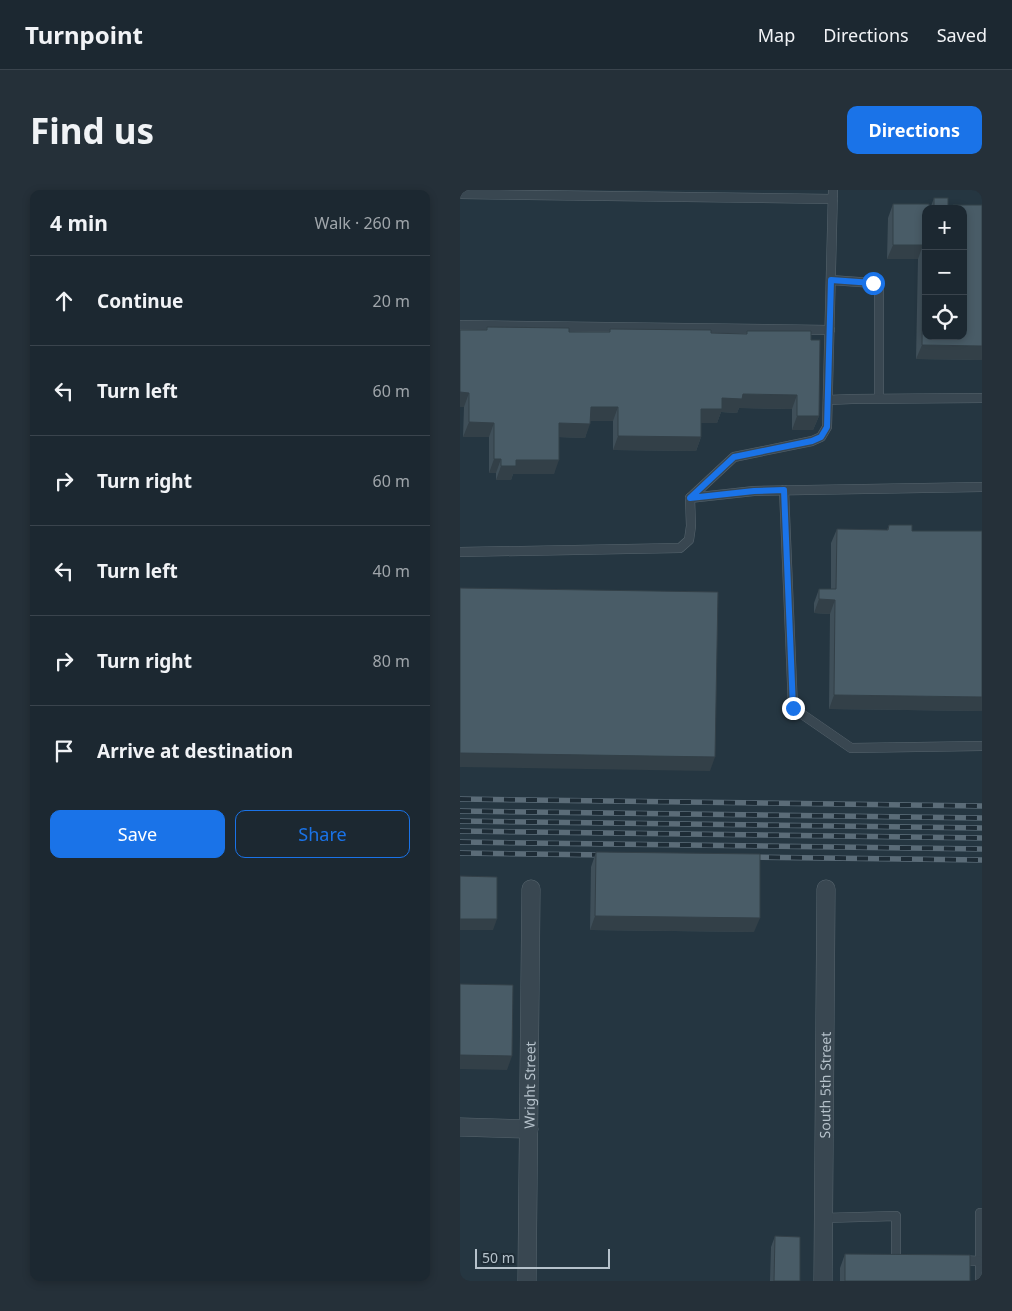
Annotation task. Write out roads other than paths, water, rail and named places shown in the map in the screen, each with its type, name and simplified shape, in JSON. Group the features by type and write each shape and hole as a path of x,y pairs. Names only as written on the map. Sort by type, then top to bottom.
{"street":[{"name":"Wright Street","path":"527,1281 531,889"},
{"name":"South 5th Street","path":"823,1281 826,889"},
{"path":"460,1127 529,1129"}],"lane":[{"path":"460,194 833,195 827,427 821,437 812,441 734,457 690,498 691,526 689,540 680,548 460,552"},
{"path":"831,280 873,283 879,290 878,398"},
{"path":"460,325 830,330"},
{"path":"828,400 982,398"},
{"path":"690,498 754,491 982,487"},
{"path":"784,490 793,708 851,748 982,746"},
{"path":"980,1213 980,1281"},
{"path":"823,1218 896,1216 896,1260 914,1260"},
{"path":"952,1260 979,1261"}],"railway":[{"path":"460,799 982,806"},
{"path":"460,811 982,818"},
{"path":"460,821 982,828"},
{"path":"460,831 982,838"},
{"path":"460,842 982,849"},
{"path":"460,853 607,855"},
{"path":"747,857 982,860"}]}
